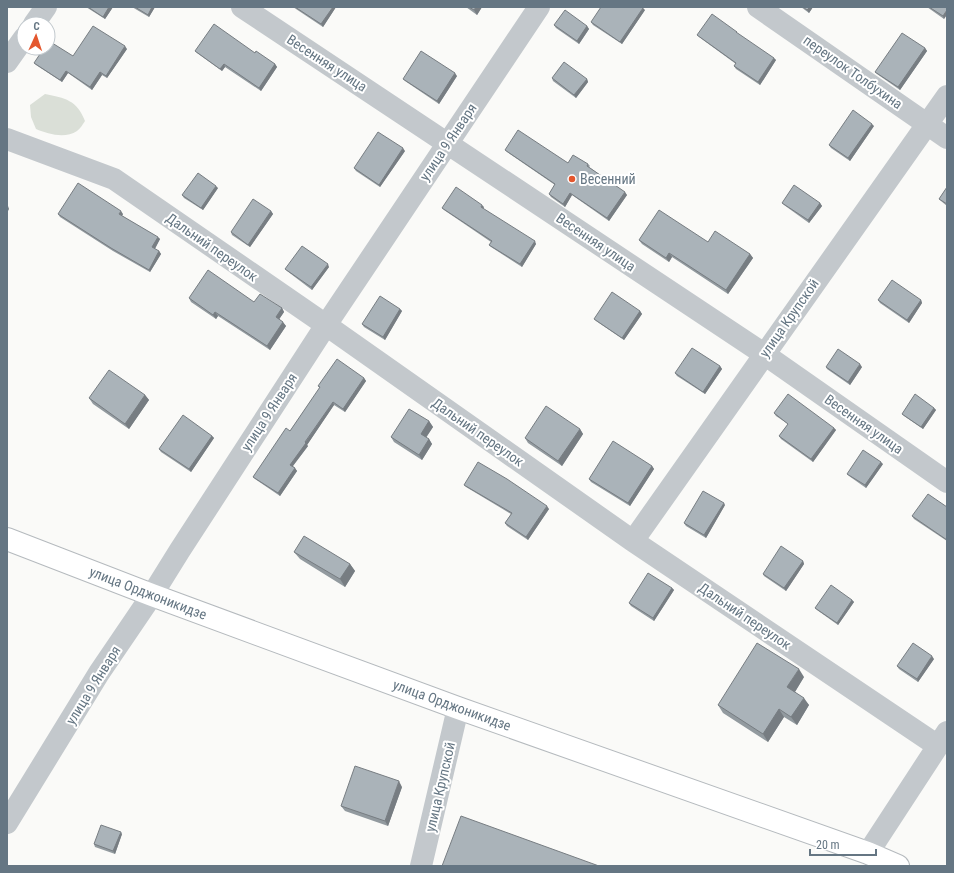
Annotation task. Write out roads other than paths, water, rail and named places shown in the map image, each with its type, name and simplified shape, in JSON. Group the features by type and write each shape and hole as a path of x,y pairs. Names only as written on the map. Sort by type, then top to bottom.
{"main road":[{"name":"улица Орджоникидзе","path":"7,539 152,595 458,708 868,853 898,866"}],"street":[{"path":"40,16 46,7"},
{"name":"Весенняя улица","path":"242,7 764,354 947,482"},
{"name":"улица 9 Января","path":"7,823 99,673 152,595 326,325 539,7"},
{"name":"переулок Толбухина","path":"758,7 947,138"},
{"path":"7,62 16,49"},
{"name":"улица Крупской","path":"633,541 947,96"},
{"name":"Дальний переулок","path":"7,139 114,179 326,325 633,541 943,739"},
{"name":"улица Крупской","path":"421,866 458,708"},
{"path":"868,853 943,739"}],"place":[{"name":"Весенний","path":"572,179"}]}
